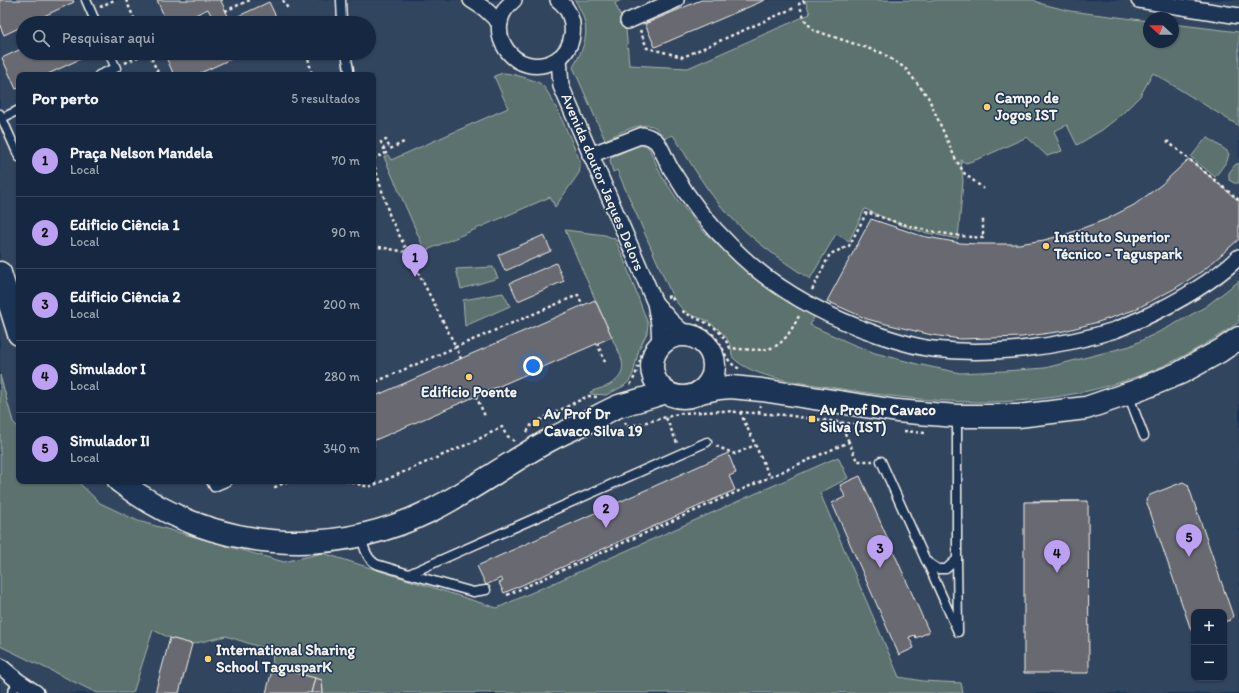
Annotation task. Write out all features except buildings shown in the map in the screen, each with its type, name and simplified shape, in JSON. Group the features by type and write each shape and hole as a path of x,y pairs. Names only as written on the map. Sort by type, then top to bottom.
{"main road":[{"path":"0,273 16,324"},
{"path":"123,484 170,514 203,528 266,541 301,543 329,541 360,536 396,526 431,510 474,487 640,386 652,368 655,352 653,344 690,330 695,337 703,342 709,349 713,358 714,368 712,378 700,392"},
{"path":"652,368 656,381 665,392 673,396 683,398 700,392 731,387 762,390 897,411 956,416 1018,416 1086,408 1128,394 1180,373 1220,351 1239,338"},
{"path":"713,358 724,370 737,379 762,390"},
{"path":"622,397 665,392"}],"street":[{"path":"471,0 485,9 500,23"},
{"path":"477,0 491,5 512,2"},
{"path":"632,20 676,0"},
{"path":"1138,0 1239,16"},
{"path":"512,2 504,13 500,23 501,40 507,52 517,61 528,65 539,66 549,64 559,58 569,46 573,31 571,16 561,1"},
{"name":"Avenida doutor Jaques Delors","path":"559,58 561,86 655,303 659,324 653,344"},
{"path":"539,66 561,86"},
{"path":"590,155 643,135 649,137 656,141 671,170 685,192 731,246 750,265 806,303 831,316 860,328 902,342 933,349 981,351 1018,349 1064,342 1116,330 1164,308 1201,287 1239,257"},
{"name":"Avenida doutor Jaques Delors","path":"655,303 670,320 690,330"},
{"path":"0,666 15,687 36,693"}],"lane":[{"path":"86,0 93,16"},
{"path":"340,0 341,16"},
{"path":"107,72 116,68 112,60"},
{"path":"347,60 349,70"},
{"path":"16,111 1,116 16,150"},
{"path":"1128,394 1144,436"},
{"path":"881,462 958,632 956,416"},
{"path":"408,574 706,442"},
{"path":"212,484 214,487 221,484"},
{"path":"360,536 368,557 376,564 473,592 486,590"},
{"path":"926,561 938,569 946,569 957,559"}],"path":[{"path":"91,11 114,0"},
{"path":"126,0 133,16"},
{"path":"226,11 250,0"},
{"path":"283,0 288,9"},
{"path":"803,0 804,2 799,4 805,20 813,30 882,53 905,68 928,97 956,160 965,174 984,188"},
{"path":"632,20 647,48 683,57 794,8"},
{"path":"116,68 132,60"},
{"path":"153,60 158,72"},
{"path":"309,60 311,72"},
{"path":"376,158 386,153 381,142 386,140 390,149 404,142"},
{"path":"1167,141 1239,200"},
{"path":"376,170 390,217 461,359"},
{"path":"671,296 682,311 690,316 705,321 718,330 725,338 730,348 755,350 772,348 780,343 790,332 830,254 849,246 867,212 913,228 948,235 983,238 983,219"},
{"path":"376,247 408,252"},
{"path":"376,382 578,295 583,306"},
{"path":"690,330 710,332 720,344 733,366 745,371"},
{"path":"597,343 606,362"},
{"path":"653,344 643,348 634,378 622,397 627,428 682,414 701,412 740,412 784,415 871,426"},
{"path":"759,413 762,390"},
{"path":"476,396 485,416"},
{"path":"524,437 532,424 588,396 608,398 614,396 622,397"},
{"path":"740,412 770,477"},
{"path":"666,418 682,453"},
{"path":"840,422 857,461 881,462"},
{"path":"376,484 473,442 502,426 506,435 510,439 520,443"},
{"path":"902,430 925,434 928,429"},
{"path":"706,442 735,454 755,445"},
{"path":"507,595 849,442"},
{"path":"273,484 274,487 281,484"},
{"path":"361,484 369,487 376,484"}],"shaded area":[{"path":"0,0 1239,0 1239,693 0,693"}],"green space":[{"path":"575,0 621,0 615,3 626,29 629,65 688,68 810,14 805,0 1034,0 1042,4 1070,11 1143,20 1143,48 1179,48 1179,25 1239,32 1239,126 1153,73 1140,96 1121,115 1102,130 1077,145 1067,125 1054,131 1062,151 1047,156 1027,137 981,158 966,163 961,160 963,181 958,239 922,232 898,224 865,209 849,241 836,234 810,279 785,263 762,245 729,215 706,187 673,135 663,139 656,128 645,125 630,128 605,140 573,67 582,49 586,34 584,18"},
{"path":"503,73 517,75 534,81 541,84 546,89 562,120 580,161 579,173 555,207 550,197 425,251 384,157 388,155 391,160 508,108 494,76"},
{"path":"1207,137 1229,154 1227,161 1215,177 1191,157"},
{"path":"639,145 645,145 649,148 661,175 679,202 705,233 724,250 789,303 815,316 810,325 875,353 960,373 1045,368 1130,346 1205,307 1239,281 1239,322 1190,353 1141,375 1092,390 1042,399 991,402 938,400 885,395 791,381 764,375 741,364 732,357 731,346 726,337 718,329 706,320 691,315 683,310 673,298 617,170 613,172 610,161 614,156"},
{"path":"1239,163 1239,183 1234,183 1229,180 1229,173 1235,165"},
{"path":"565,230 605,235 615,239 648,324 647,333 639,349 633,374 630,380 624,386 606,395 591,394 590,392 614,382 621,374 622,361"},
{"path":"493,267 498,278 461,289 456,269"},
{"path":"503,293 510,306 465,326 463,300"},
{"path":"0,375 13,422 16,425 16,484 80,484 100,503 138,521 284,562 323,553 497,608 838,457 848,478 820,493 899,677 923,681 961,683 963,693 323,693 322,680 273,667 272,651 226,636 192,644 170,638 153,630 133,693 97,693 0,646"}],"place":[{"name":"Campo de Jogos IST","path":"987,107"},
{"name":"Instituto Superior Técnico - Taguspark","path":"1046,246"},
{"name":"Praça Nelson Mandela","path":"415,277"},
{"name":"Edifício Poente","path":"469,377"},
{"name":"Av Prof Dr Cavaco Silva (IST)","path":"812,419"},
{"name":"Av Prof Dr Cavaco Silva 19","path":"536,423"},
{"name":"Edificio Ciência 1","path":"606,528"},
{"name":"Simulador II","path":"1189,557"},
{"name":"Edificio Ciência 2","path":"880,568"},
{"name":"Simulador I","path":"1057,573"},
{"name":"International Sharing School TagusparK","path":"208,659"}]}
